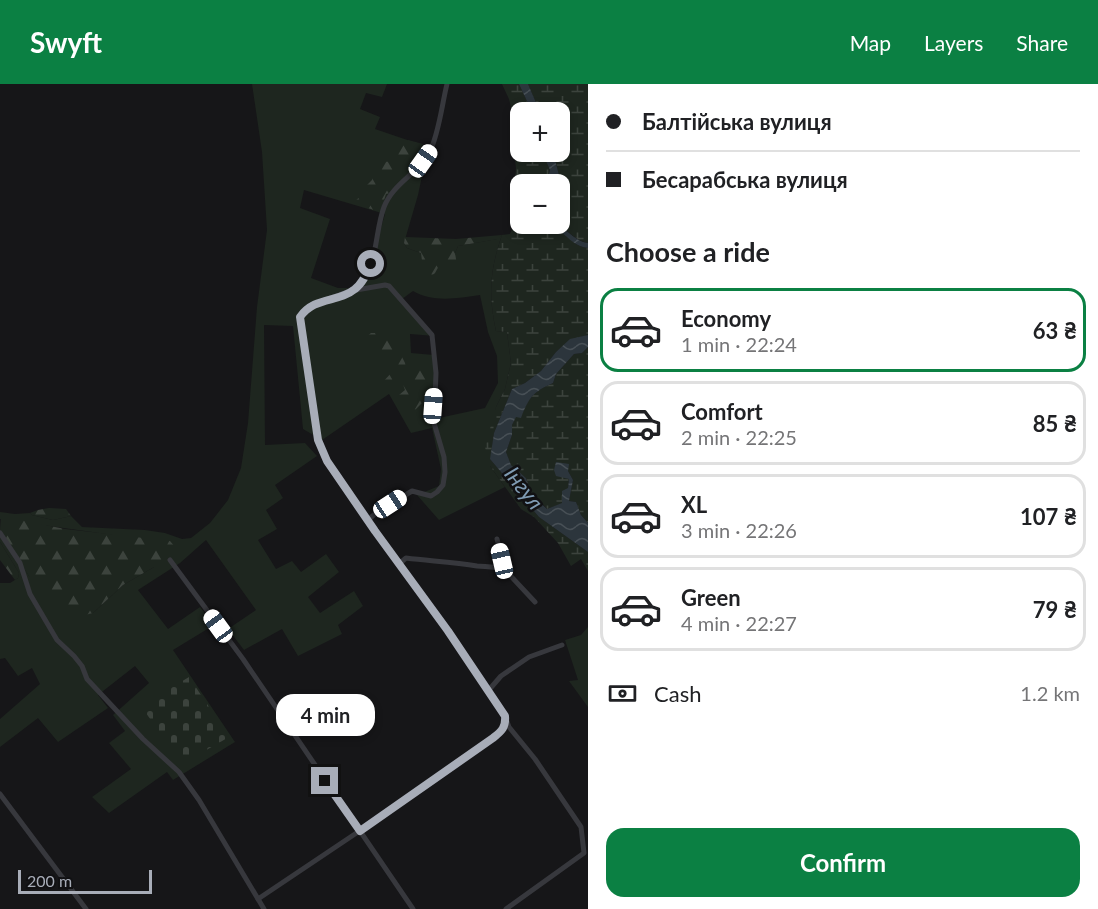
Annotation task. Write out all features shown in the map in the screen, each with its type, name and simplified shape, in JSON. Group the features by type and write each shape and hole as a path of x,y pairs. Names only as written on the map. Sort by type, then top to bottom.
{"street":[{"path":"354,290 363,280 371,264 384,205 392,192 423,161 430,150 447,84"},
{"path":"368,520 412,491 431,496 443,485 445,472 444,457 434,423 436,374 432,335 389,286 385,285 354,290 307,308 300,317 318,440 327,461 368,520 399,564 448,631 505,716 509,727 536,759 581,827 584,853 506,909"},
{"path":"0,533 20,563 30,594 57,640 82,666 87,679 143,739 179,772 264,909"},
{"path":"497,539 504,570"},
{"path":"399,564 406,558 494,566 504,570 535,602"},
{"path":"170,560 243,659 413,909"},
{"path":"488,691 501,676 529,657 562,645"},
{"path":"258,899 493,738 504,729 505,716"},
{"path":"0,794 86,909"}],"green space":[{"path":"252,84 387,84 382,97 366,93 360,109 380,117 375,129 425,146 425,162 418,195 404,243 407,248 441,264 455,253 458,246 497,239 502,235 495,259 491,293 496,331 507,332 511,363 505,389 496,407 490,466 505,487 439,520 417,495 439,486 441,469 432,428 411,433 389,394 322,440 303,429 293,326 264,325 265,445 305,443 317,456 275,485 283,498 266,510 277,529 258,540 276,569 292,561 301,572 326,554 339,572 308,597 320,613 354,591 363,606 338,625 342,634 298,656 282,629 244,650 228,629 256,610 206,540 180,563 138,590 168,629 200,607 214,625 173,650 235,742 173,780 167,772 109,813 92,797 131,769 109,743 125,731 113,715 149,683 135,666 98,695 108,708 58,742 38,718 0,747 0,719 40,684 32,668 18,676 5,658 0,659 0,583 10,583 18,578 19,573 0,542 0,530 29,576 93,613 123,585 154,567 127,537 0,519 0,512 30,513 53,520 71,516 82,527 145,530 165,533 182,539 191,538 210,523 228,500 241,468 248,423 257,307 267,230 262,152","holes":["304,190 385,214 366,279 359,288 338,288 311,278 330,219 300,208","413,291 438,298 480,295 488,332 497,356 498,383 485,408 439,418 434,355 411,353 410,334 435,336 402,299"]},
{"path":"502,84 519,84 527,102 510,103"},
{"path":"528,84 588,84 588,243 570,233 570,174 559,174 556,162 570,162 570,102 536,102"},
{"path":"408,140 423,144 424,150 416,156 415,161 403,171 399,171 397,183 390,193 386,194 380,212 353,203 365,192 365,187 380,171 373,164 373,158 377,156 387,162 391,159 382,152 385,148 394,150"},
{"path":"515,162 546,162 550,170 548,174 516,174"},
{"path":"564,234 576,244 588,248 588,335 570,340 556,352 541,371 512,389 494,433 490,459 539,517 588,552 588,571 581,559 571,566 558,543 534,517 521,509 490,466 485,447 496,407 505,389 511,363 507,332 496,331 491,294 495,260 502,235"},
{"path":"502,235 498,239 458,246 455,253 457,265 444,272 440,264 428,279 424,276 421,253 407,248 404,243 405,237 456,239"},
{"path":"383,329 394,332 396,345 405,363 408,377 413,378 414,367 422,370 427,364 431,364 434,377 431,386 432,393 407,418 404,406 397,401 399,395 405,390 403,384 384,388 381,384 394,370 391,358 386,354 376,354 364,341 371,333 380,333"},
{"path":"588,347 588,523 581,515 576,502 569,501 573,480 568,471 562,476 569,479 563,503 547,509 537,497 532,495 526,478 511,465 506,452 516,416 521,417 529,400 536,392 553,383 556,374 574,354 582,353"},
{"path":"49,508 66,509 71,516 53,520 30,513"},
{"path":"1,516 65,529 170,541 176,548 154,567 123,585 93,613 77,617 57,608 29,576 0,530"},
{"path":"0,542 19,573 15,580 0,560"},
{"path":"588,627 588,707 569,681 578,680 565,640 581,635"},
{"path":"189,677 229,737 182,764 141,706"}],"water":[{"path":"519,84 528,84 536,102 527,102"},
{"path":"546,162 556,162 559,174 549,174 550,170"},
{"path":"563,234 570,234 582,242 588,243 588,248 577,244"},
{"name":"Інгул","path":"588,335 588,347 582,353 574,354 556,374 553,383 533,396 521,418 516,417 506,452 511,465 526,478 532,495 547,509 562,503 562,491 568,488 569,479 556,476 554,470 556,462 569,464 568,471 573,480 569,501 576,502 581,515 588,523 588,552 539,517 490,459 494,433 512,389 541,371 570,339"}],"route":[{"path":"325,781 360,831 493,738 504,729 506,722 505,716 448,631 327,461 318,440 300,317 307,308 315,303 327,301 354,290 363,280 371,264"}]}
